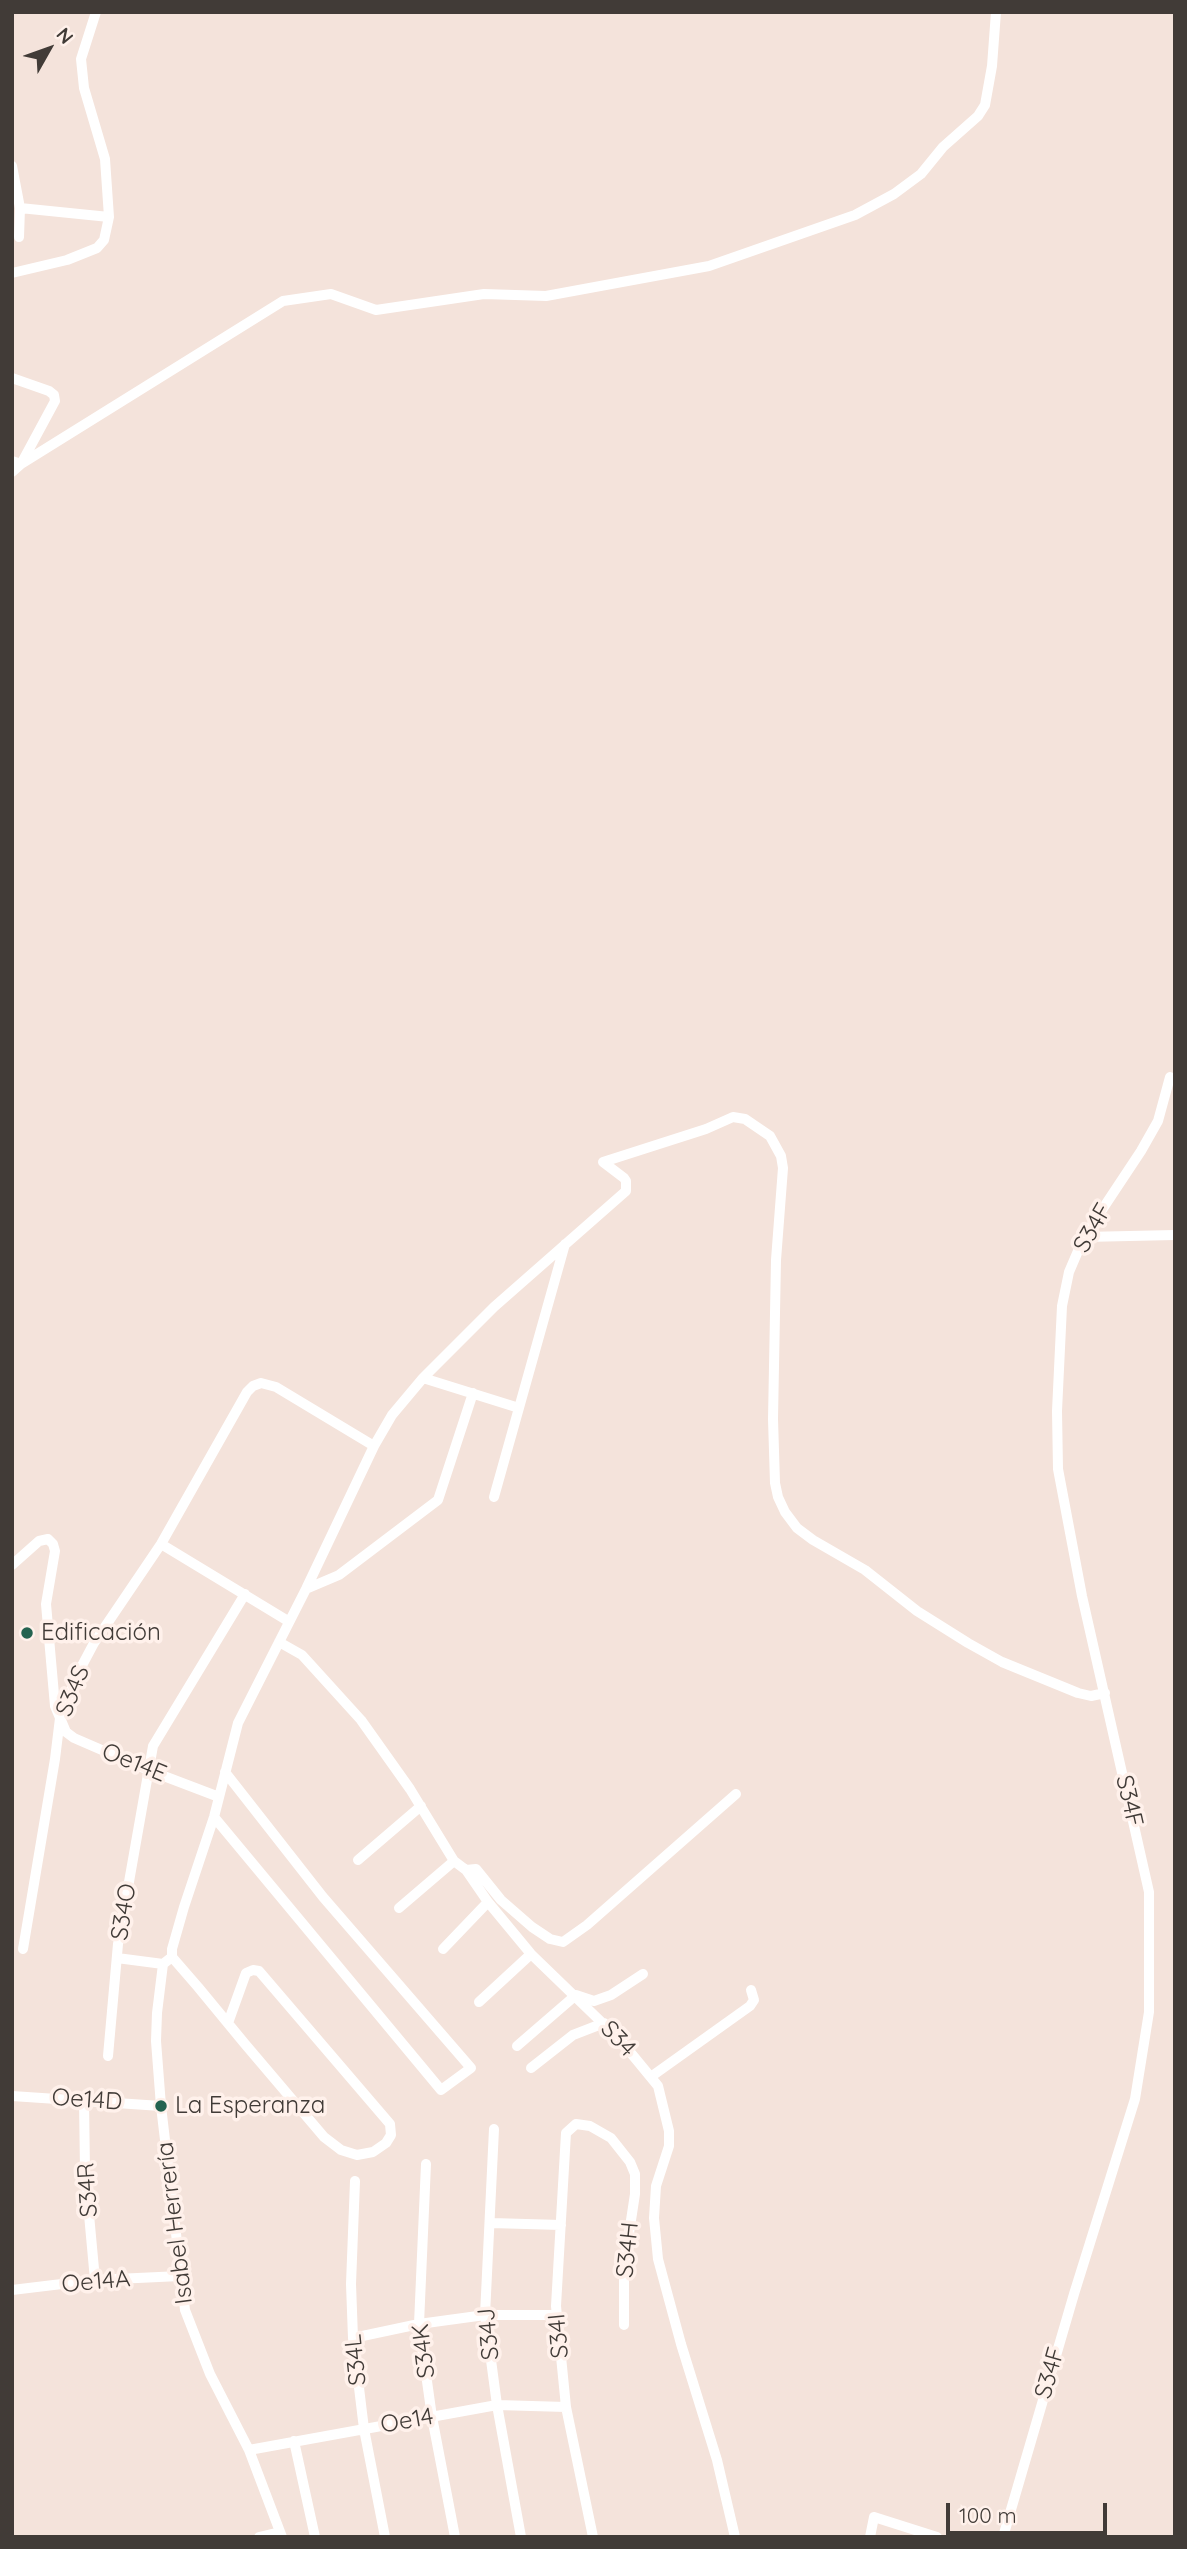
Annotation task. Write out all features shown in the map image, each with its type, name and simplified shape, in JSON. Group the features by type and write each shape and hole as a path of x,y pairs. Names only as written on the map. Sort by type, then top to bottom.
{"street":[{"path":"12,273 39,268 97,248 104,240 109,217 105,159 85,88 81,59 96,12"},
{"path":"15,466 283,301 331,294 376,310 484,293 546,296 709,266 855,215 894,194 921,174 943,147 978,116 985,105 992,66 996,12"},
{"path":"12,166 20,208 19,237"},
{"path":"20,208 109,217"},
{"path":"12,378 49,391 54,395 55,401 15,466"},
{"name":"S34F","path":"1003,2537 1070,2306 1135,2099 1148,2023 1151,1973 1149,1892 1082,1596 1058,1469 1057,1411 1062,1306 1069,1272 1084,1237 1158,1121 1170,1077"},
{"name":"Isabel Herrería","path":"281,2534 249,2450 195,2341 185,2311 156,2041 157,2013 168,1961 214,1817 238,1723 374,1446 392,1415 423,1377 565,1241 626,1191 624,1178 603,1162 706,1129 733,1117 745,1119 760,1127 775,1143 783,1168 776,1260 773,1419 775,1483 785,1512 797,1528 813,1540 864,1570 917,1611 968,1643 1002,1662 1078,1693 1091,1696 1105,1693"},
{"path":"1084,1237 1175,1235"},
{"path":"494,1497 565,1241"},
{"path":"423,1377 519,1408"},
{"name":"S34S","path":"23,1949 60,1718 77,1675 94,1643 161,1544 247,1392 261,1383 276,1387 374,1446"},
{"path":"306,1589 339,1575 438,1500 473,1394"},
{"path":"12,1565 38,1541 48,1539 53,1544 55,1551 46,1604 55,1706 60,1718"},
{"path":"161,1544 288,1621"},
{"name":"S34O","path":"108,2056 117,1944 153,1746 245,1594"},
{"name":"S34","path":"279,1642 302,1655 361,1720 390,1759 454,1861 466,1870 488,1902 531,1954 604,2023 652,2076 662,2096 669,2131 669,2146 656,2186 654,2218 658,2259 717,2460 735,2537"},
{"name":"Oe14E","path":"60,1718 66,1732 74,1738 219,1797"},
{"path":"214,1817 441,2090 471,2068 323,1898 225,1772"},
{"path":"466,1870 476,1869 501,1900 532,1927 550,1939 563,1942 736,1794"},
{"path":"358,1860 421,1806"},
{"path":"398,1908 454,1861"},
{"path":"443,1949 488,1902"},
{"path":"479,2002 531,1954"},
{"path":"117,1958 168,1961 228,2023 324,2137 334,2145 347,2152 365,2155 386,2143 391,2136 390,2124 259,1971 246,1973 228,2023"},
{"path":"517,2046 576,1996 594,2001 611,1995 643,1974"},
{"path":"652,2076 750,2006 754,2000 751,1990"},
{"path":"531,2068 573,2035 604,2023"},
{"name":"Oe14D","path":"12,2096 161,2106"},
{"name":"S34R","path":"84,2100 85,2171 95,2280"},
{"name":"S34I","path":"593,2537 566,2407 556,2315 566,2133 572,2126 580,2124 606,2134 630,2162 635,2174"},
{"name":"S34J","path":"494,2129 485,2315 497,2405 521,2537"},
{"name":"S34K","path":"425,2164 418,2324 432,2417 455,2537"},
{"name":"S34H","path":"624,2326 624,2266 635,2194 635,2174"},
{"name":"S34L","path":"355,2181 351,2284 353,2338 363,2429 385,2537"},
{"path":"491,2222 561,2225"},
{"name":"Oe14A","path":"12,2290 95,2280 180,2276"},
{"path":"353,2338 418,2324 485,2315 556,2315"},
{"name":"Oe14","path":"249,2450 497,2405 566,2407"},
{"path":"295,2441 315,2537"},
{"path":"870,2537 874,2517 937,2537"},
{"path":"259,2537 281,2534"}],"place":[{"name":"Edificación","path":"27,1633"},
{"name":"La Esperanza","path":"161,2106"}]}
